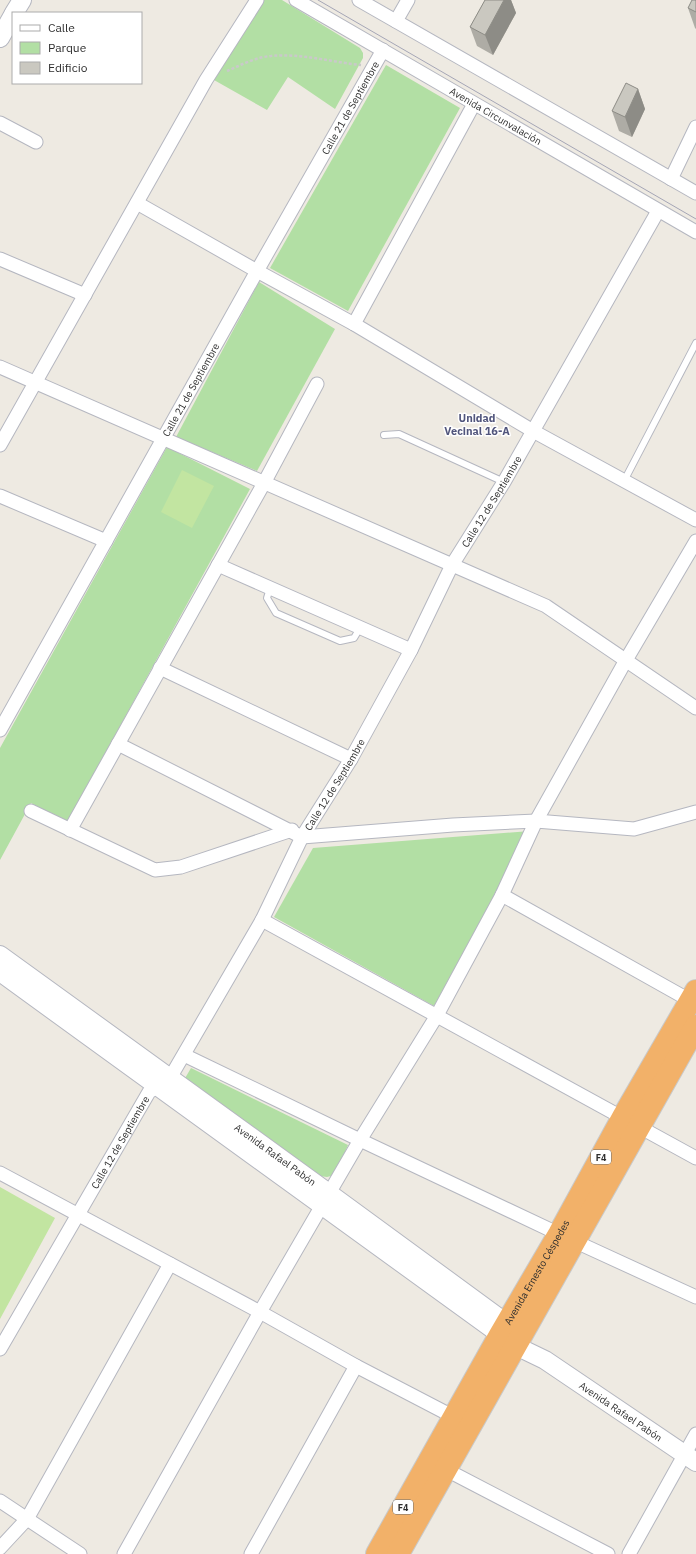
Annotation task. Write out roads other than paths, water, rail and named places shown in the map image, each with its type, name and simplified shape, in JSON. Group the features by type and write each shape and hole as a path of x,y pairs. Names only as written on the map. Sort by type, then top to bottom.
{"highway":[{"name":"Avenida Ernesto Céspedes","path":"377,1554 437,1465 566,1238 631,1122 693,996"},
{"name":"Avenida Ernesto Céspedes","path":"631,1122 696,1026"},
{"name":"Avenida Ernesto Céspedes","path":"398,1554 437,1465 454,1417 511,1335"}],"main road":[{"path":"15,12 22,0"},
{"path":"0,38 12,17"},
{"name":"Avenida Rafael Pabón","path":"0,955 164,1082 545,1360 690,1458"},
{"name":"Avenida Rafael Pabón","path":"0,972 164,1082"}],"street":[{"path":"0,445 206,80 256,0"},
{"name":"Avenida Circunvalación","path":"296,0 696,232"},
{"path":"359,0 696,193"},
{"path":"396,21 408,0"},
{"name":"Calle 21 de Septiembre","path":"0,730 257,271 383,50"},
{"path":"354,324 474,104"},
{"path":"0,122 36,142"},
{"path":"671,179 696,127"},
{"path":"137,203 354,324 533,431 696,520"},
{"name":"Calle 12 de Septiembre","path":"0,1349 149,1092 164,1082 184,1055 262,920 297,834 351,759 411,650 452,565 504,482 658,211"},
{"path":"0,259 85,295"},
{"path":"0,367 546,606 696,708"},
{"path":"70,830 318,384"},
{"path":"0,496 106,541"},
{"path":"124,1554 260,1312 360,1140 436,1016 502,895 536,821 626,660 696,541"},
{"path":"218,565 411,650"},
{"path":"160,668 351,759"},
{"path":"118,744 297,834"},
{"path":"31,811 155,870 181,867 297,834 536,821 634,829 696,812"},
{"path":"502,895 693,996"},
{"path":"262,920 696,1158"},
{"path":"184,1055 566,1238 696,1297"},
{"path":"0,1173 260,1312 356,1366 454,1417"},
{"path":"0,1548 27,1519 170,1264"},
{"path":"251,1554 356,1366"},
{"path":"629,1554 690,1458 696,1434"},
{"path":"437,1465 608,1554"},
{"path":"0,1501 80,1554"}],"lane":[{"path":"624,481 696,343"},
{"path":"384,435 399,434 504,482"},
{"path":"270,588 267,598 276,613 340,641 354,638 360,628"}],"tram line":[{"path":"318,0 696,219"}],"district":[{"name":"Unidad Vecinal 16-A","path":"477,424"}]}
